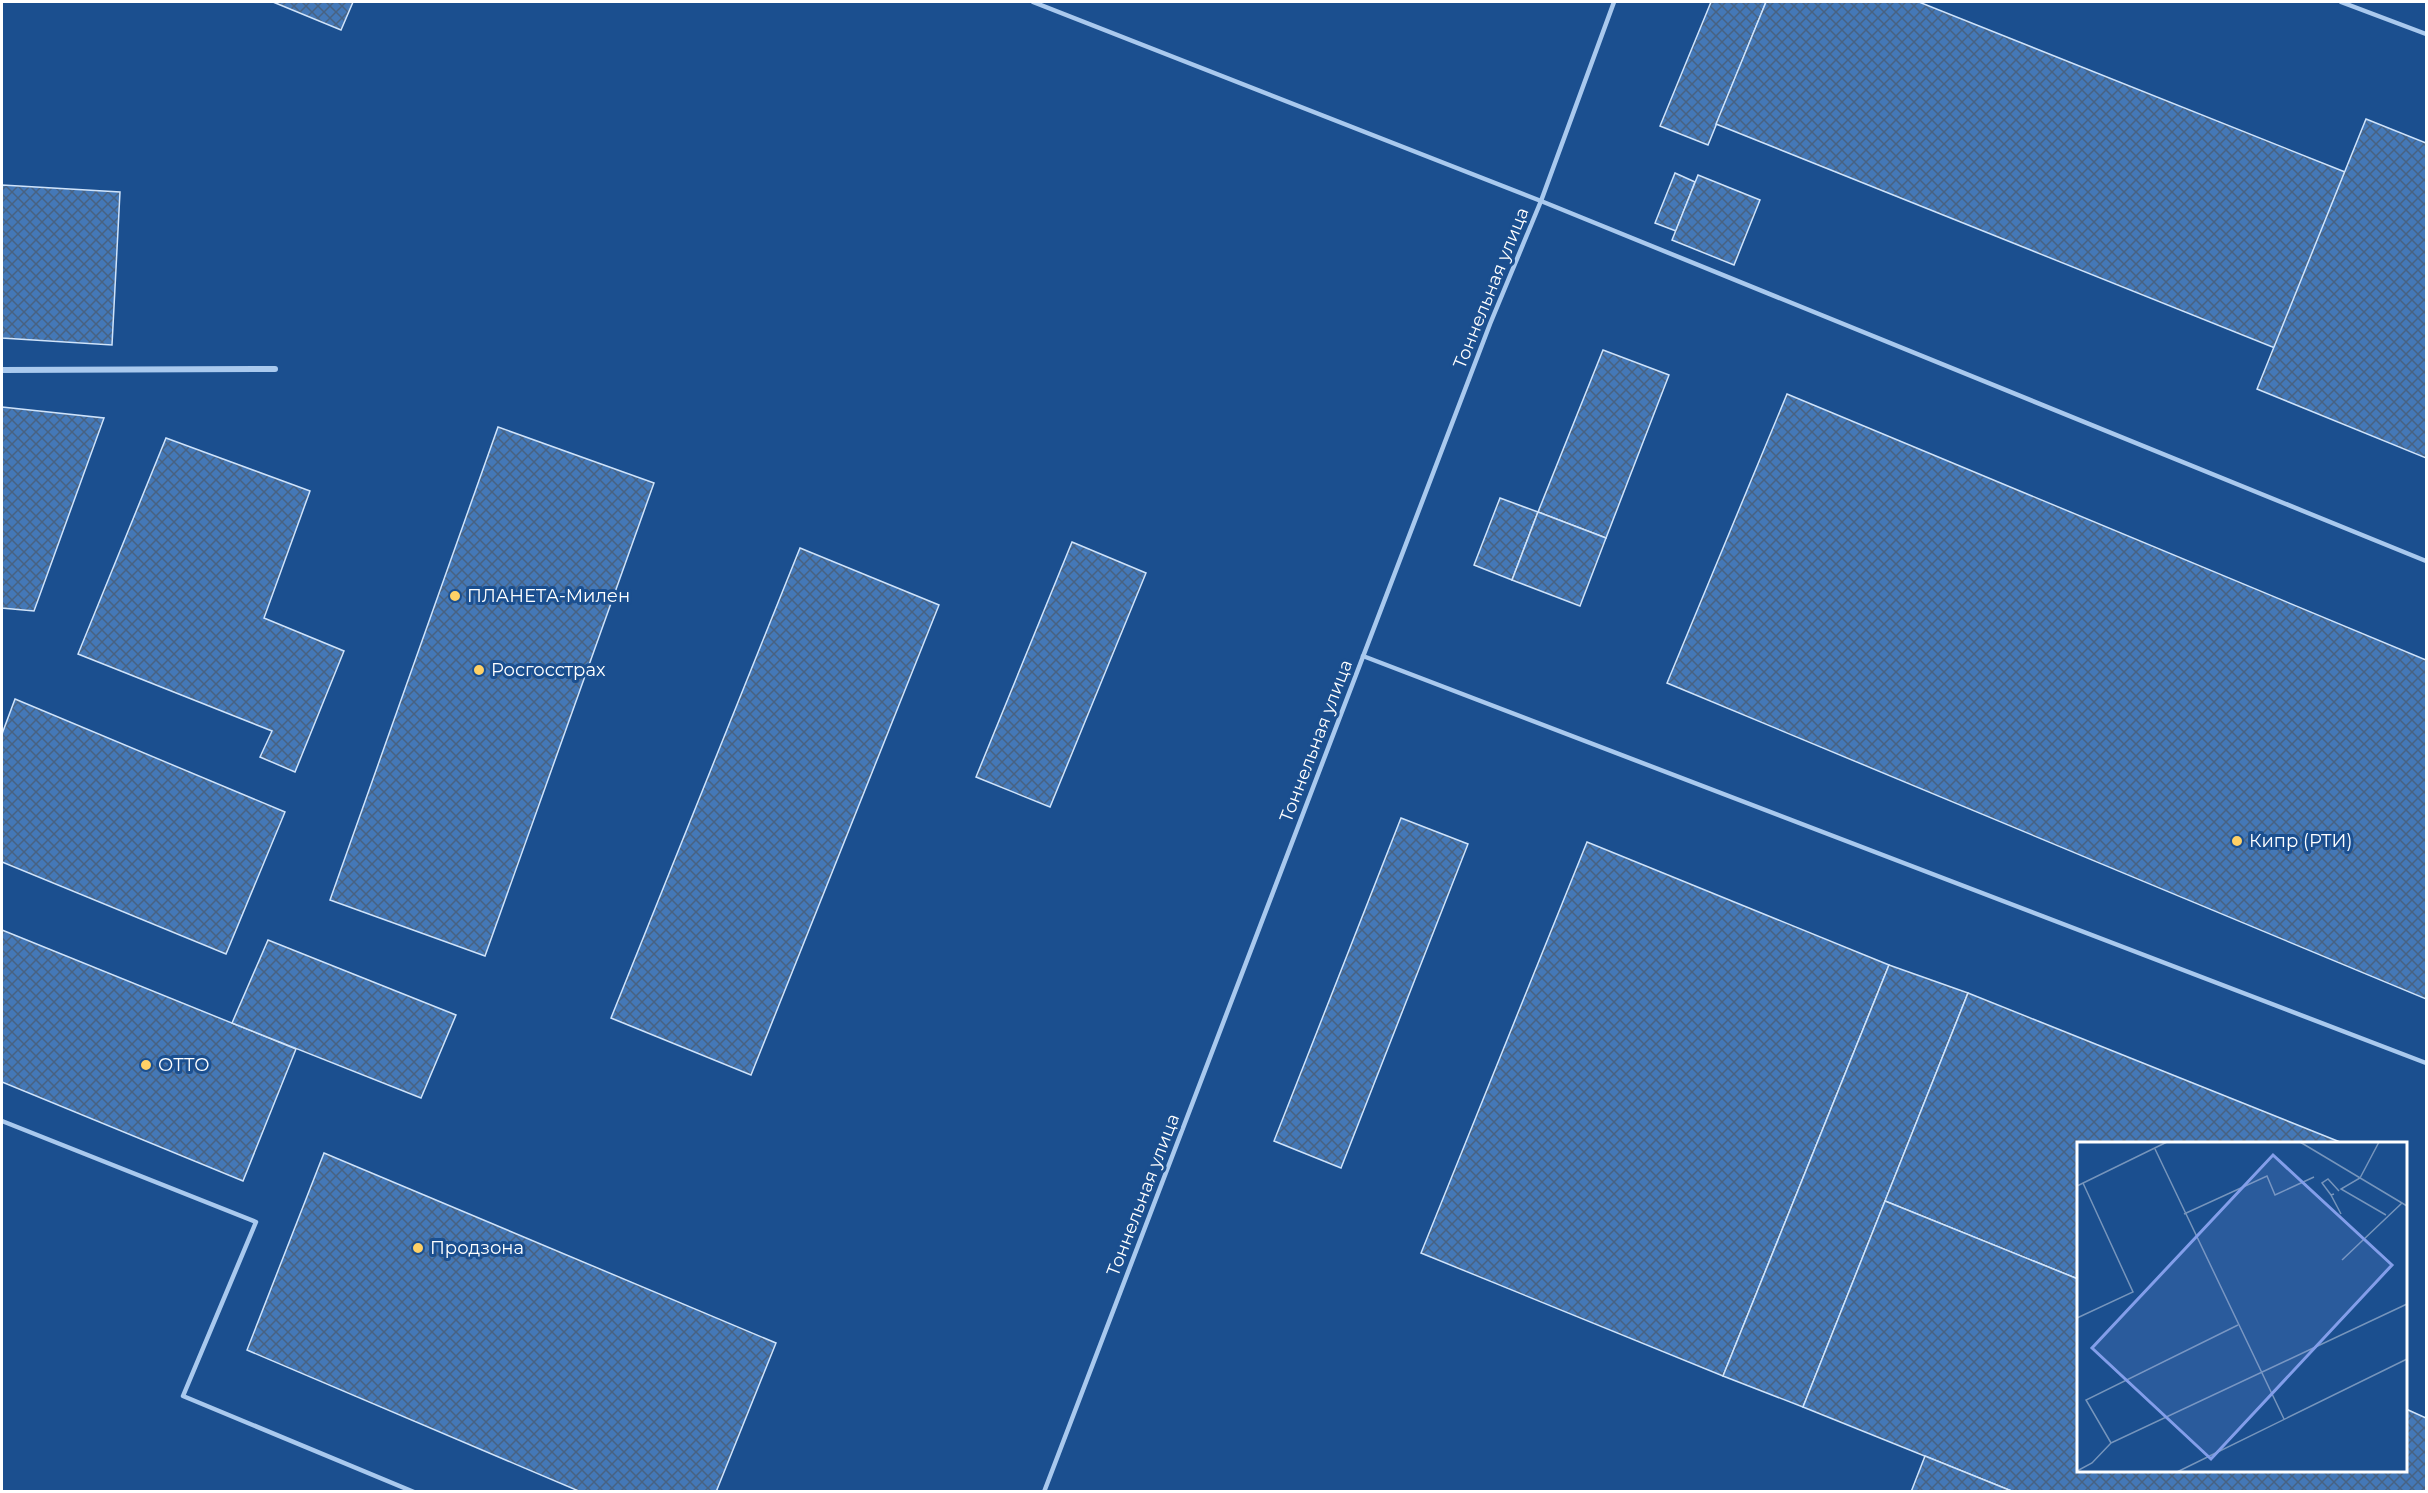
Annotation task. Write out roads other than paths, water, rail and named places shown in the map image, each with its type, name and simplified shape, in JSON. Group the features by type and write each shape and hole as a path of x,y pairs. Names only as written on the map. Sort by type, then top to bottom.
{"street":[{"path":"2,370 275,369"}],"lane":[{"path":"1033,2 1541,201 2427,561"},
{"name":"Тоннельная улица","path":"1044,1491 1490,324 1541,201 1614,2"},
{"path":"2341,2 2427,34"},
{"path":"1363,656 2427,1063"},
{"path":"2,1121 256,1222 183,1396 414,1491"}],"place":[{"name":"ПЛАНЕТА-Милен","path":"455,596"},
{"name":"Росгосстрах","path":"479,670"},
{"name":"Кипр (РТИ)","path":"2237,841"},
{"name":"ОТТО","path":"146,1065"},
{"name":"Продзона","path":"418,1248"}]}
